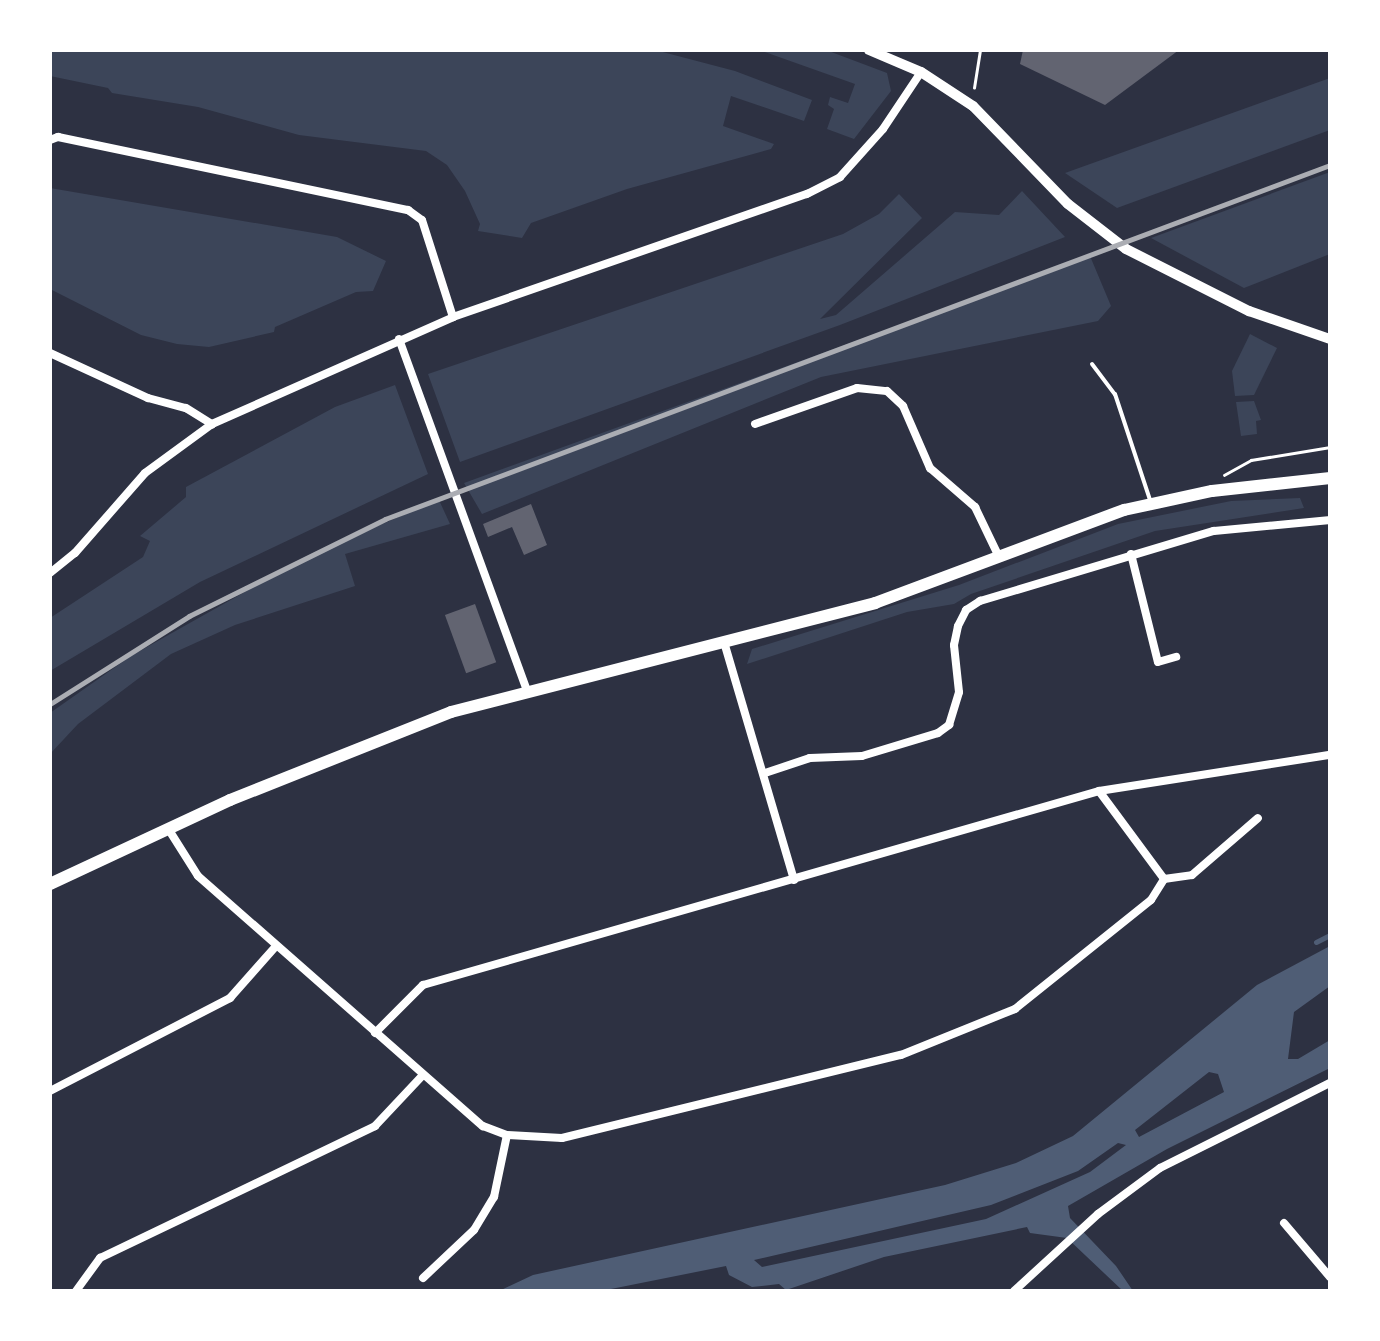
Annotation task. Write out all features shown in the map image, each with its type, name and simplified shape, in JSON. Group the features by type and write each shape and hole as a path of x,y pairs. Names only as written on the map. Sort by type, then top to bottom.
{"main road":[{"path":"50,884 413,726 528,690 875,602 1151,502 1330,478"}],"street":[{"path":"869,50 921,72 964,100 1068,204 1126,249 1249,312 1330,340"},
{"path":"50,572 75,553 145,473 212,424 453,317 822,187 852,166 921,72"},
{"path":"50,140 58,137 408,210 422,220 453,317"},
{"path":"399,339 528,690"},
{"path":"50,353 148,398 186,408 212,424"},
{"path":"755,424 857,388 887,391 903,406 930,468 975,506 999,557"},
{"path":"765,772 810,758 862,756 949,725 956,709 954,645 966,610 980,602 1214,531 1330,520"},
{"path":"1132,554 1158,662 1176,657"},
{"path":"724,642 794,880"},
{"path":"375,1033 423,985 1099,791 1330,755"},
{"path":"1099,791 1164,879"},
{"path":"1164,879 1192,875 1258,818"},
{"path":"168,830 198,876 483,1126 507,1135 562,1138 901,1055 1015,1010 1151,900 1164,879"},
{"path":"50,1091 230,998 276,946"},
{"path":"76,1291 100,1258 375,1126 422,1076"},
{"path":"1014,1291 1098,1214 1160,1168 1330,1083"},
{"path":"423,1278 474,1230 494,1197 507,1135"},
{"path":"1284,1222 1330,1277"}],"lane":[{"path":"1092,364 1115,394 1151,502"}],"path":[{"path":"964,100 974,86 980,50"},
{"path":"1212,492 1218,478 1251,460 1328,447"}],"shaded area":[{"path":"50,50 655,50 735,71 812,100 804,121 731,96 723,126 774,144 771,149 627,189 531,223 522,238 478,231 480,224 465,191 447,165 426,151 299,135 198,107 112,93 108,88 50,76"},
{"path":"759,50 826,50 887,73 891,91 854,139 827,129 834,109 828,105 830,97 848,103 855,84"},
{"path":"1330,78 1330,130 1117,208 1065,173"},
{"path":"1330,172 1330,254 1244,288 1151,238"},
{"path":"50,188 337,237 386,261 373,291 356,292 275,327 274,332 209,347 177,344 141,335 50,289"},
{"path":"1022,191 1065,237 840,325 460,462 428,374 843,234 879,214 899,194 922,218 820,319 836,315 955,212 999,215"},
{"path":"1090,256 1111,306 1098,321 821,377 482,514 464,483"},
{"path":"1250,334 1277,348 1254,395 1235,396 1232,371"},
{"path":"395,385 428,474 200,582 50,671 50,618 143,557 150,541 140,536 186,497 186,487 335,407"},
{"path":"1254,401 1261,420 1256,421 1257,434 1241,436 1236,402"},
{"path":"1300,498 1304,508 1155,531 971,594 954,604 907,612 747,664 752,649 959,585 1118,524 1231,501"},
{"path":"439,500 450,524 345,554 355,586 235,625 171,654 78,724 50,754 50,713 131,656 318,551"},
{"path":"1330,946 1330,986 1294,1012 1288,1059 1298,1059 1330,1040 1330,1068 1167,1149 1068,1206 1070,1218 1116,1266 1133,1291 1123,1291 1067,1238 1030,1233 1027,1227 884,1257 786,1290 779,1284 752,1287 729,1275 726,1266 601,1291 499,1291 533,1275 945,1185 1016,1163 1073,1136 1257,985","holes":["1209,1072 1218,1074 1224,1092 1139,1137 1135,1130","1118,1143 1126,1145 1090,1172 986,1219 762,1267 754,1260 991,1205 1078,1171"]}],"building":[{"path":"1023,50 1179,50 1105,105 1020,64"},
{"path":"531,504 547,545 524,555 512,527 488,537 483,524"},
{"path":"475,604 496,662 466,673 445,615"}],"waterway":[{"path":"1316,942 1330,935"}],"railway":[{"path":"50,704 189,616 385,519 1330,165"}]}
